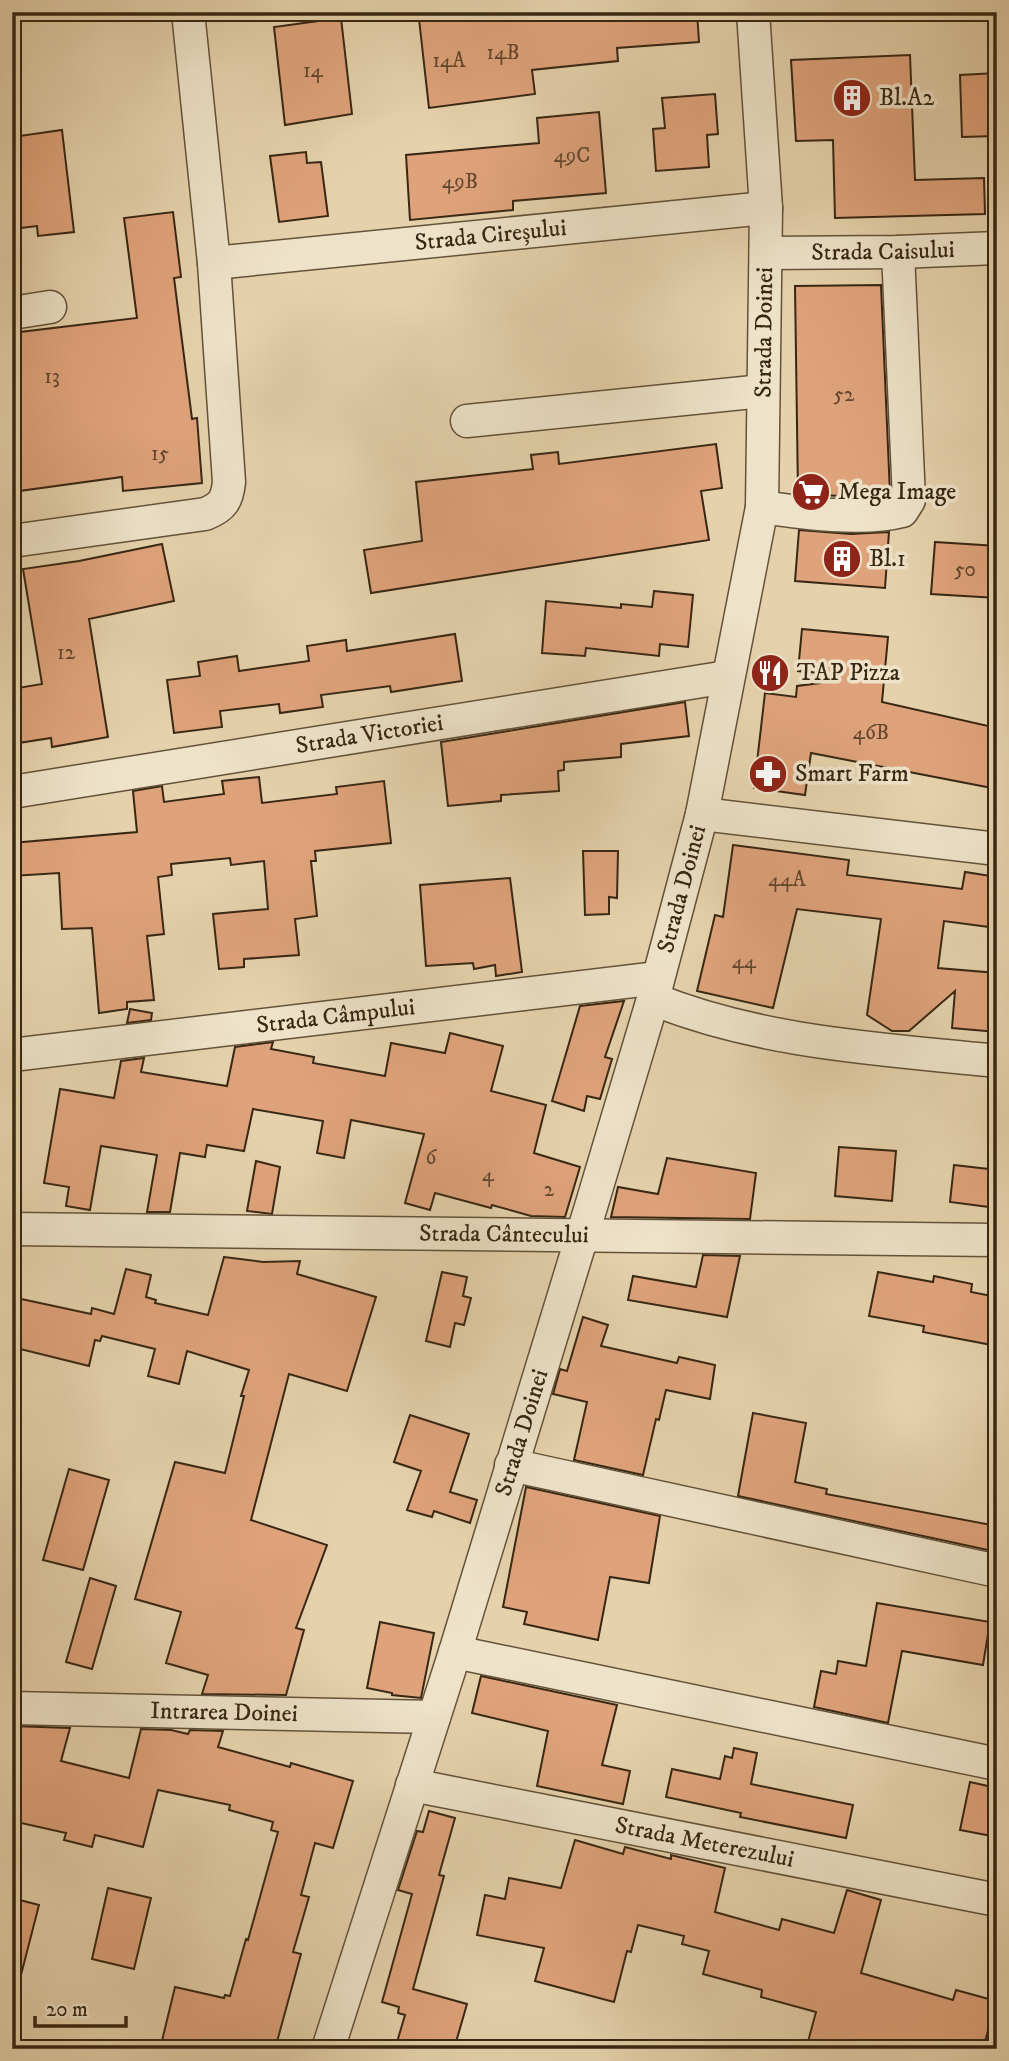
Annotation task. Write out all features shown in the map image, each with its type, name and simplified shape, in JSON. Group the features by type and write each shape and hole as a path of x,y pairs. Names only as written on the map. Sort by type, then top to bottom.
{"street":[{"path":"12,541 205,514 220,508 227,496 229,482 214,263 188,12"},
{"name":"Strada Doinei","path":"328,2049 455,1652 582,1236 655,989 702,814 762,508 766,208 753,12"},
{"name":"Strada Cireșului","path":"214,263 766,208"},
{"name":"Strada Caisului","path":"766,253 997,248"},
{"path":"762,508 884,516 902,511 909,500 898,252"},
{"path":"12,313 50,307"},
{"path":"467,421 763,391"},
{"name":"Strada Victoriei","path":"12,792 727,677"},
{"name":"Strada Doinei","path":"702,814 997,849"},
{"path":"655,989 694,1016 804,1039 997,1061"},
{"name":"Strada Câmpului","path":"12,1055 655,989"},
{"name":"Strada Cântecului","path":"12,1229 997,1240"},
{"path":"511,1465 997,1571"},
{"path":"455,1652 997,1765"},
{"name":"Intrarea Doinei","path":"12,1707 434,1717"},
{"name":"Strada Meterezului","path":"412,1786 997,1900"}],"building":[{"path":"478,12 697,12 699,42 617,48 618,61 532,70 535,94 429,108 419,19"},
{"path":"341,18 352,114 285,125 274,27"},
{"path":"910,55 915,180 984,178 985,214 835,218 833,140 796,141 791,60"},
{"path":"997,73 997,136 962,137 960,75"},
{"path":"715,94 718,134 707,135 709,167 656,171 653,129 665,128 662,98"},
{"path":"599,112 606,193 513,201 513,210 410,220 406,155 539,143 537,118"},
{"path":"62,130 74,232 38,236 37,226 12,229 12,137"},
{"path":"306,152 307,163 321,162 328,216 279,222 270,156"},
{"path":"173,212 181,277 174,278 192,419 197,418 202,483 123,491 122,477 19,491 12,421 12,333 137,318 124,218"},
{"path":"881,285 890,494 852,497 798,493 795,286"},
{"path":"716,444 722,488 701,491 709,540 371,593 364,550 422,541 416,482 533,469 531,455 558,452 559,464"},
{"name":"Bl.1","path":"799,530 851,534 889,532 885,588 795,581"},
{"path":"935,542 997,546 997,598 931,594"},
{"path":"162,544 174,601 89,619 108,737 52,747 51,738 12,744 12,689 42,684 23,569"},
{"path":"654,591 693,595 688,647 660,644 659,656 586,648 585,656 542,653 546,601 621,608 621,604 652,607"},
{"path":"802,629 888,637 882,702 997,728 997,789 811,753 805,795 754,788 765,693 796,697 797,686 820,683 820,673 798,671"},
{"path":"455,634 462,681 391,692 390,686 321,695 323,707 280,713 279,704 220,711 222,727 174,733 167,680 200,676 198,662 237,656 239,671 309,661 307,646 346,640 347,651"},
{"path":"685,702 689,736 621,744 621,757 564,762 564,770 558,771 559,791 501,795 501,801 448,806 441,742"},
{"path":"259,777 262,803 337,794 336,787 384,781 391,843 315,851 316,861 311,861 317,916 295,919 299,955 244,959 244,967 219,969 213,914 268,909 264,861 231,865 230,858 171,864 172,875 158,877 164,934 147,936 154,1000 127,1002 127,1009 99,1013 92,928 62,929 59,873 12,876 12,843 137,832 133,791 162,786 164,802 224,794 222,781"},
{"path":"733,845 849,860 847,875 962,889 965,872 997,877 997,928 944,921 938,968 997,973 997,1032 952,1028 955,991 909,1031 892,1031 867,1015 881,919 797,909 773,1008 697,991 715,915 723,917"},
{"path":"583,851 618,851 617,898 609,897 609,914 585,915"},
{"path":"510,878 522,972 496,976 495,965 474,969 473,963 426,966 420,885"},
{"path":"624,1001 605,1057 612,1059 600,1099 587,1096 584,1111 552,1101 580,1006"},
{"path":"130,1009 152,1013 151,1020 127,1023"},
{"path":"450,1033 503,1046 491,1091 546,1105 534,1153 580,1167 565,1217 531,1216 435,1193 430,1210 405,1203 424,1134 351,1120 344,1158 317,1153 323,1121 253,1109 244,1151 207,1145 205,1157 180,1153 170,1212 147,1212 157,1155 101,1146 90,1210 66,1206 69,1187 44,1183 60,1089 114,1098 121,1061 144,1058 141,1072 227,1086 235,1047 273,1042 271,1049 314,1057 313,1063 385,1076 391,1043 445,1053"},
{"path":"839,1147 896,1151 892,1201 835,1196"},
{"path":"667,1158 756,1173 750,1219 611,1217 618,1187 658,1194"},
{"path":"256,1161 280,1167 272,1214 247,1211"},
{"path":"954,1165 997,1170 997,1208 950,1202"},
{"path":"703,1255 740,1256 727,1317 628,1300 633,1276 696,1287"},
{"path":"224,1257 263,1262 300,1261 297,1274 376,1297 347,1391 289,1374 251,1520 327,1545 296,1628 304,1630 286,1695 202,1694 208,1675 166,1663 181,1612 135,1599 175,1462 225,1473 249,1370 187,1351 179,1384 148,1376 155,1349 102,1336 100,1341 95,1340 89,1366 12,1347 12,1297 91,1314 92,1308 114,1314 126,1269 151,1275 146,1297 156,1300 155,1303 208,1315"},
{"path":"442,1272 467,1277 463,1296 471,1298 464,1325 455,1323 450,1347 426,1341"},
{"path":"878,1272 933,1282 934,1276 972,1284 971,1292 997,1297 997,1346 923,1332 924,1326 869,1316"},
{"path":"583,1317 608,1325 601,1346 677,1363 679,1357 715,1365 710,1399 666,1390 643,1475 574,1460 587,1402 553,1394 560,1369 567,1371"},
{"path":"753,1413 806,1423 795,1482 827,1489 826,1494 997,1526 997,1552 738,1496"},
{"path":"410,1415 469,1434 450,1492 477,1500 470,1523 434,1511 432,1517 407,1510 421,1471 394,1462"},
{"path":"69,1469 109,1480 83,1570 43,1560"},
{"path":"526,1487 660,1516 649,1583 610,1577 598,1640 524,1624 527,1612 503,1607"},
{"path":"90,1578 116,1586 92,1669 66,1662"},
{"path":"877,1603 990,1622 983,1665 902,1651 888,1723 814,1707 821,1671 836,1674 838,1661 866,1666"},
{"path":"380,1622 434,1633 421,1698 392,1695 367,1688"},
{"path":"481,1676 617,1705 602,1765 630,1771 623,1804 537,1786 548,1731 472,1713"},
{"path":"12,1726 70,1728 61,1761 129,1778 141,1729 171,1730 188,1734 190,1730 223,1731 218,1747 290,1767 291,1763 353,1781 333,1848 315,1843 301,1895 309,1897 293,1952 301,1954 275,2049 160,2049 175,1987 224,1998 225,1995 230,1996 278,1832 271,1830 273,1822 229,1810 230,1805 158,1790 143,1847 95,1835 92,1847 64,1840 66,1833 12,1821"},
{"path":"734,1748 757,1753 751,1784 853,1805 846,1838 740,1817 741,1813 666,1797 672,1769 720,1779 725,1756 732,1758"},
{"path":"970,1782 997,1788 997,1837 960,1830"},
{"path":"429,1811 455,1818 439,1875 444,1876 413,1989 467,2004 454,2049 395,2049 405,2015 398,2013 399,2007 382,2002 412,1894 398,1890 417,1831 423,1832"},
{"path":"575,1840 623,1854 625,1847 671,1859 671,1855 725,1868 715,1912 779,1930 782,1919 834,1933 847,1890 881,1900 861,1973 953,2000 956,1990 996,2001 983,2049 806,2049 816,2012 761,1997 762,1990 703,1974 709,1951 682,1944 684,1936 638,1925 631,1952 627,1951 614,2002 535,1981 544,1948 477,1935 485,1895 505,1899 509,1878 561,1888"},
{"path":"108,1888 151,1898 134,1969 92,1959"},
{"path":"12,1898 39,1905 21,1975 12,1974"}],"place":[{"name":"Bl.A2","path":"852,98"},
{"name":"Mega Image","path":"811,492"},
{"name":"Bl.1","path":"842,559"},
{"name":"TAP Pizza","path":"770,673"},
{"name":"Smart Farm","path":"768,774"}]}
